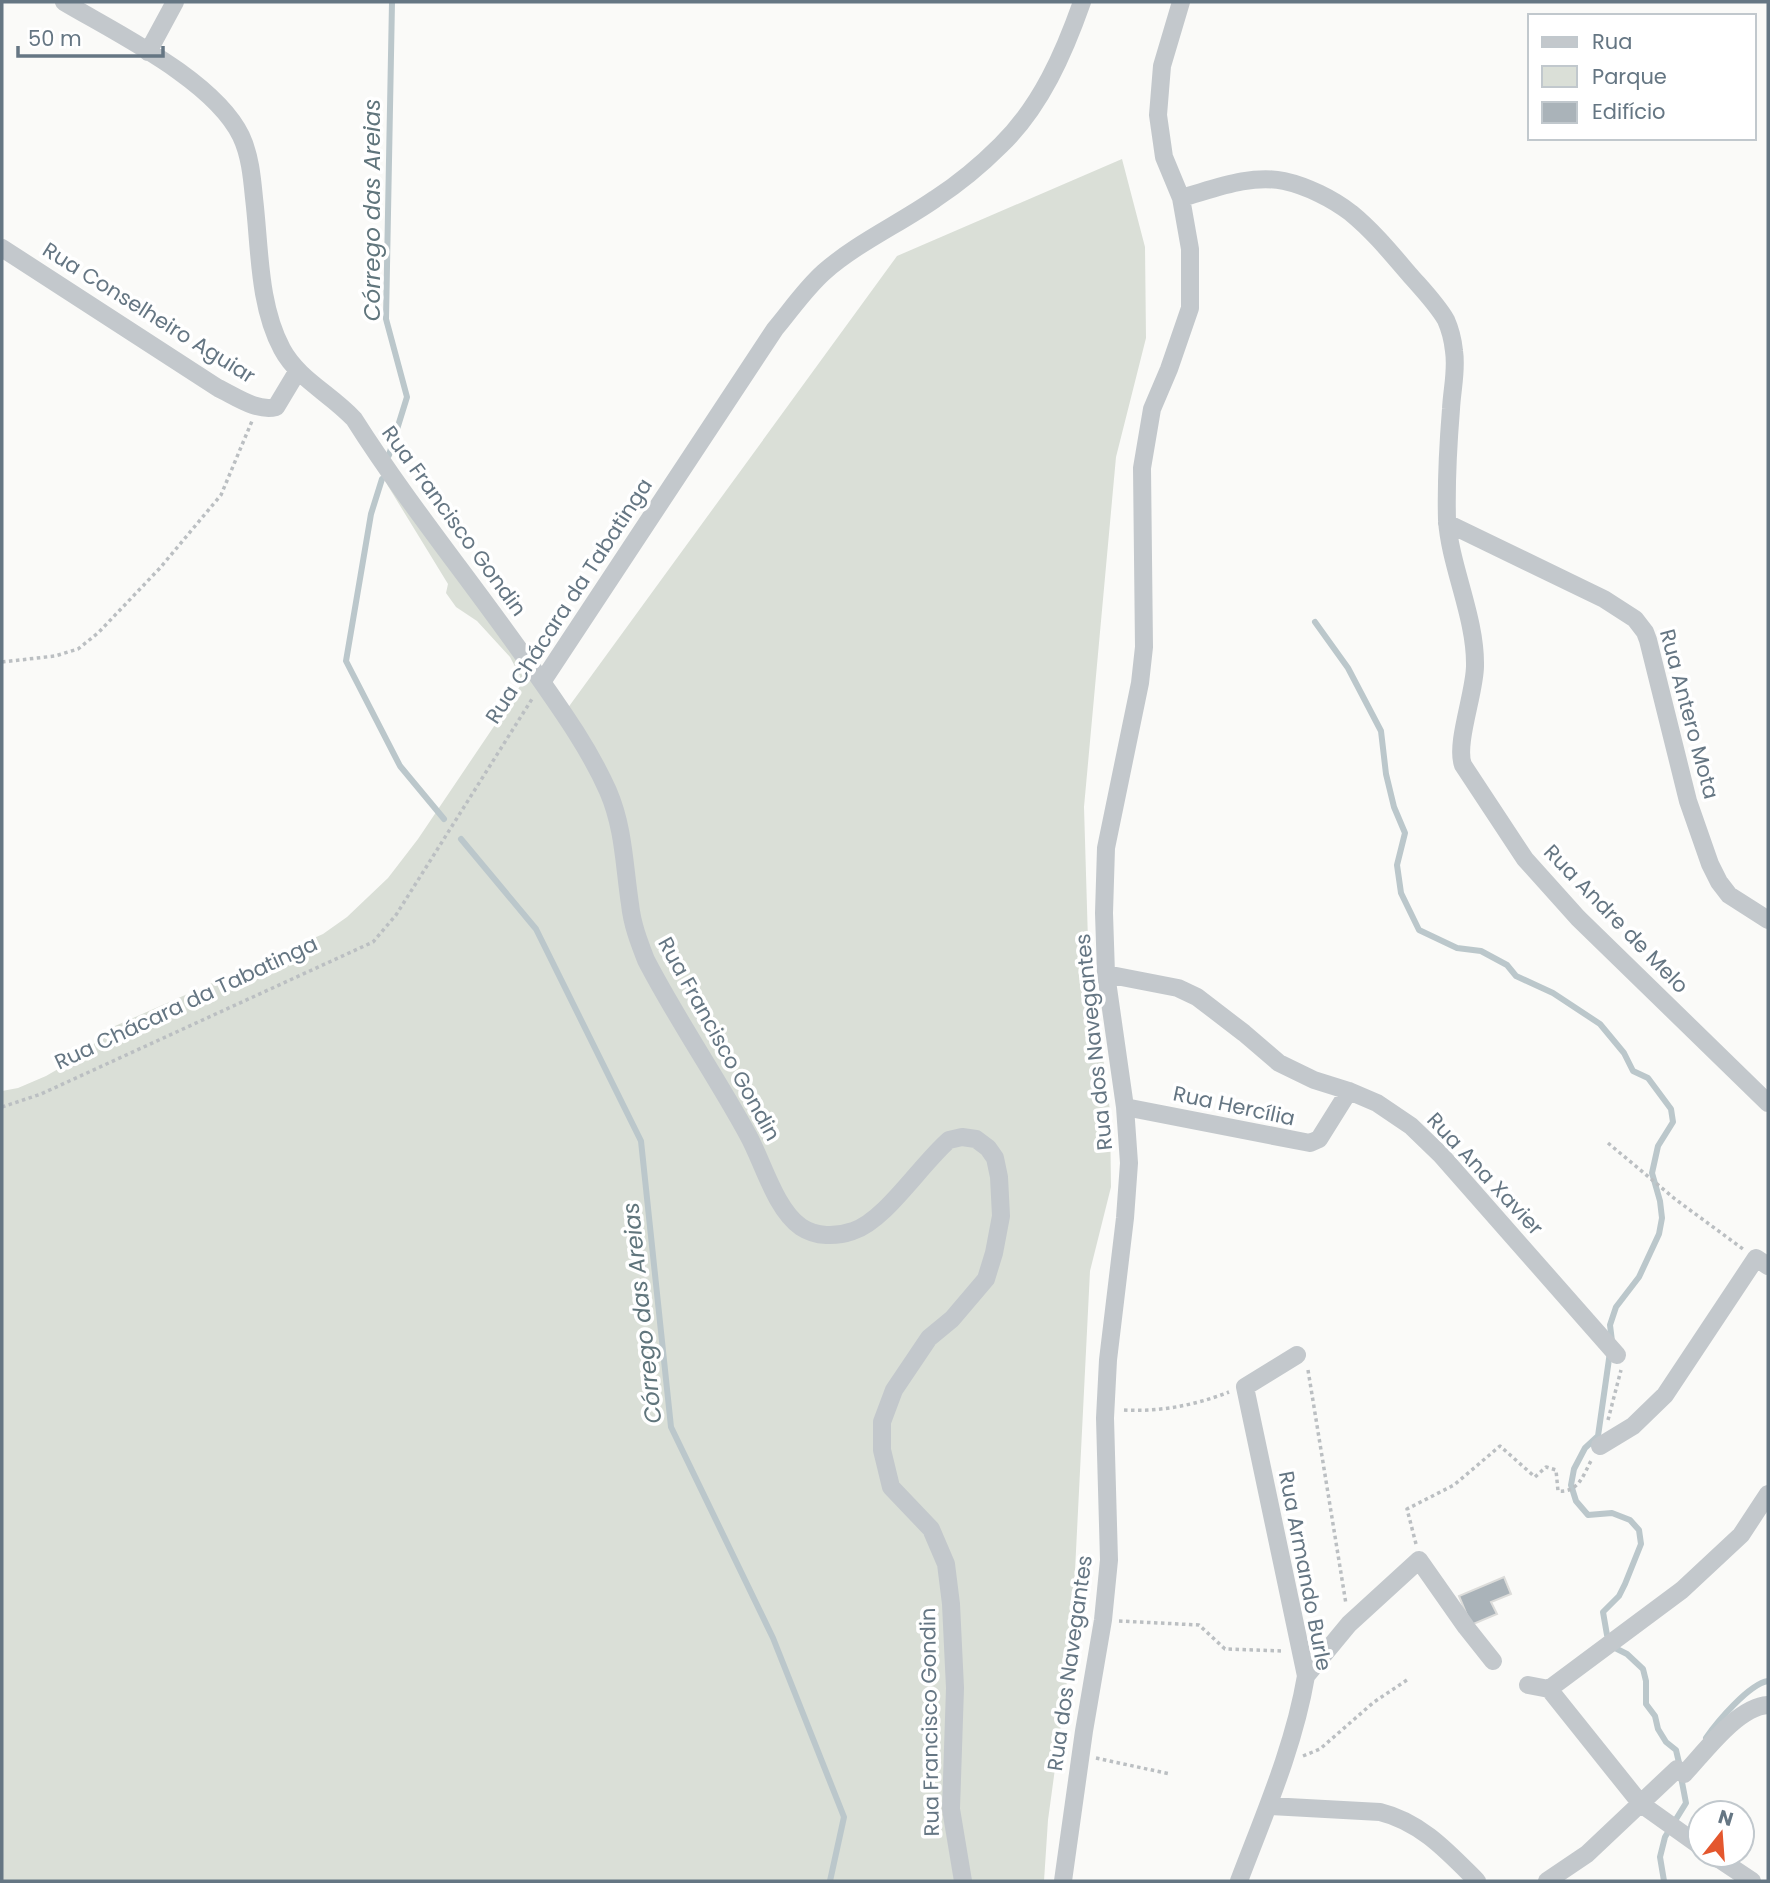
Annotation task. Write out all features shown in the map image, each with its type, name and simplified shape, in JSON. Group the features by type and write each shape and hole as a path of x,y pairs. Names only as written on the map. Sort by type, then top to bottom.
{"street":[{"name":"Rua Francisco Gondin","path":"64,2 196,83 222,109 241,135 251,167 265,302 282,349 297,372 354,419 542,682 578,737 616,811 625,849 635,930 646,960 749,1136 787,1212 800,1226 815,1233 835,1236 856,1231 883,1211 942,1147 955,1138 976,1139 988,1148 995,1158 999,1177 1000,1216 994,1253 986,1279 952,1319 929,1338 911,1362 894,1390 882,1422 882,1450 891,1488 931,1529 946,1564 955,1688 951,1809 963,1881"},
{"path":"148,52 175,2"},
{"name":"Rua Chácara da Tabatinga","path":"542,682 775,329 808,287 840,259 937,198 1001,145 1036,101 1055,69 1082,2"},
{"name":"Rua dos Navegantes","path":"1063,1881 1080,1754 1103,1620 1109,1560 1105,1409 1108,1360 1128,1191 1125,1107 1106,974 1106,848 1140,683 1144,647 1142,468 1152,409 1190,308 1191,249 1181,198 1164,157 1158,115 1162,66 1181,2"},
{"name":"Rua Andre de Melo","path":"1181,198 1240,181 1263,179 1308,188 1349,212 1379,239 1429,296 1446,321 1454,353 1447,462 1447,523 1475,652 1474,687 1461,752 1463,765 1525,859 1570,908 1768,1103"},
{"name":"Rua Conselheiro Aguiar","path":"2,248 218,388 259,406 272,409 279,405 297,372"},
{"name":"Rua Antero Mota","path":"1447,523 1605,599 1641,626 1648,640 1688,801 1710,864 1719,882 1730,895 1768,920"},
{"name":"Rua Ana Xavier","path":"1106,974 1178,988 1197,997 1279,1063 1314,1080 1377,1103 1411,1126 1441,1155 1613,1350"},
{"name":"Rua Hercília","path":"1125,1107 1310,1143 1319,1139 1349,1091"},
{"path":"1600,1446 1633,1426 1665,1395 1762,1262"},
{"path":"1245,1387 1297,1355"},
{"name":"Rua Armando Burle","path":"1238,1881 1268,1806 1301,1706 1306,1676 1245,1387"},
{"path":"1549,1689 1682,1590 1741,1535 1768,1494"},
{"path":"1306,1676 1349,1623 1419,1560 1472,1636 1493,1661"},
{"path":"1528,1685 1549,1689 1641,1804 1686,1837"},
{"path":"1547,1881 1587,1854 1735,1720 1749,1711 1768,1705"},
{"path":"1268,1806 1394,1815 1419,1828 1443,1847 1477,1881"},
{"path":"1734,1869 1752,1881"}],"path":[{"path":"2,662 78,649 98,633 160,568 221,495 259,406"},
{"name":"Rua Chácara da Tabatinga","path":"2,1107 41,1094 373,942 396,915 542,682"},
{"path":"1608,1143 1669,1194 1762,1262"},
{"path":"1297,1355 1303,1355 1306,1359 1349,1623"},
{"path":"1105,1409 1137,1411 1199,1403 1245,1387"},
{"path":"1419,1560 1407,1509 1454,1485 1500,1446 1535,1478 1546,1467 1556,1470 1558,1491 1573,1490"},
{"path":"1103,1620 1199,1625 1226,1648 1301,1652"},
{"path":"1320,1749 1374,1702 1407,1680"},
{"path":"1080,1754 1170,1774"}],"green space":[{"path":"1122,159 1145,247 1146,338 1116,457 1084,807 1088,941 1110,1111 1111,1187 1090,1271 1071,1651 1048,1820 1044,1881 2,1881 2,1091 18,1088 46,1076 77,1058 115,1026 323,934 347,917 388,878 418,839 513,698 520,686 520,676 510,657 477,621 456,607 446,593 448,584 388,486 377,460 562,716 897,256"}],"building":[{"path":"1504,1577 1511,1594 1491,1602 1497,1614 1471,1625 1459,1596"}],"waterway":[{"name":"Córrego das Areias","path":"389,455 407,397 386,319 392,2"},
{"name":"Córrego das Areias","path":"382,479 371,514 346,661 400,766 444,819"},
{"path":"1315,622 1348,668 1381,731 1386,774 1394,807 1405,833 1397,865 1401,893 1419,930 1457,948 1481,951 1507,965 1516,976 1553,993 1600,1024 1624,1053 1633,1071 1648,1078 1671,1109 1673,1122 1658,1146 1652,1173 1662,1218 1659,1234 1639,1277 1616,1307 1610,1325 1612,1341"},
{"name":"Córrego das Areias","path":"461,839 536,929 641,1141 671,1427 773,1638 844,1817 830,1881"},
{"path":"1610,1352 1598,1436 1585,1448 1574,1469 1571,1485 1576,1501 1588,1515 1612,1513 1630,1520 1639,1530 1641,1544 1625,1584 1619,1596 1603,1612 1607,1635 1615,1648 1627,1654 1643,1669 1646,1704 1655,1716 1658,1729 1666,1742 1676,1750 1680,1767"},
{"path":"1706,1738 1743,1696 1768,1681"},
{"path":"1664,1881 1660,1857 1665,1837 1686,1803 1681,1777"}]}
